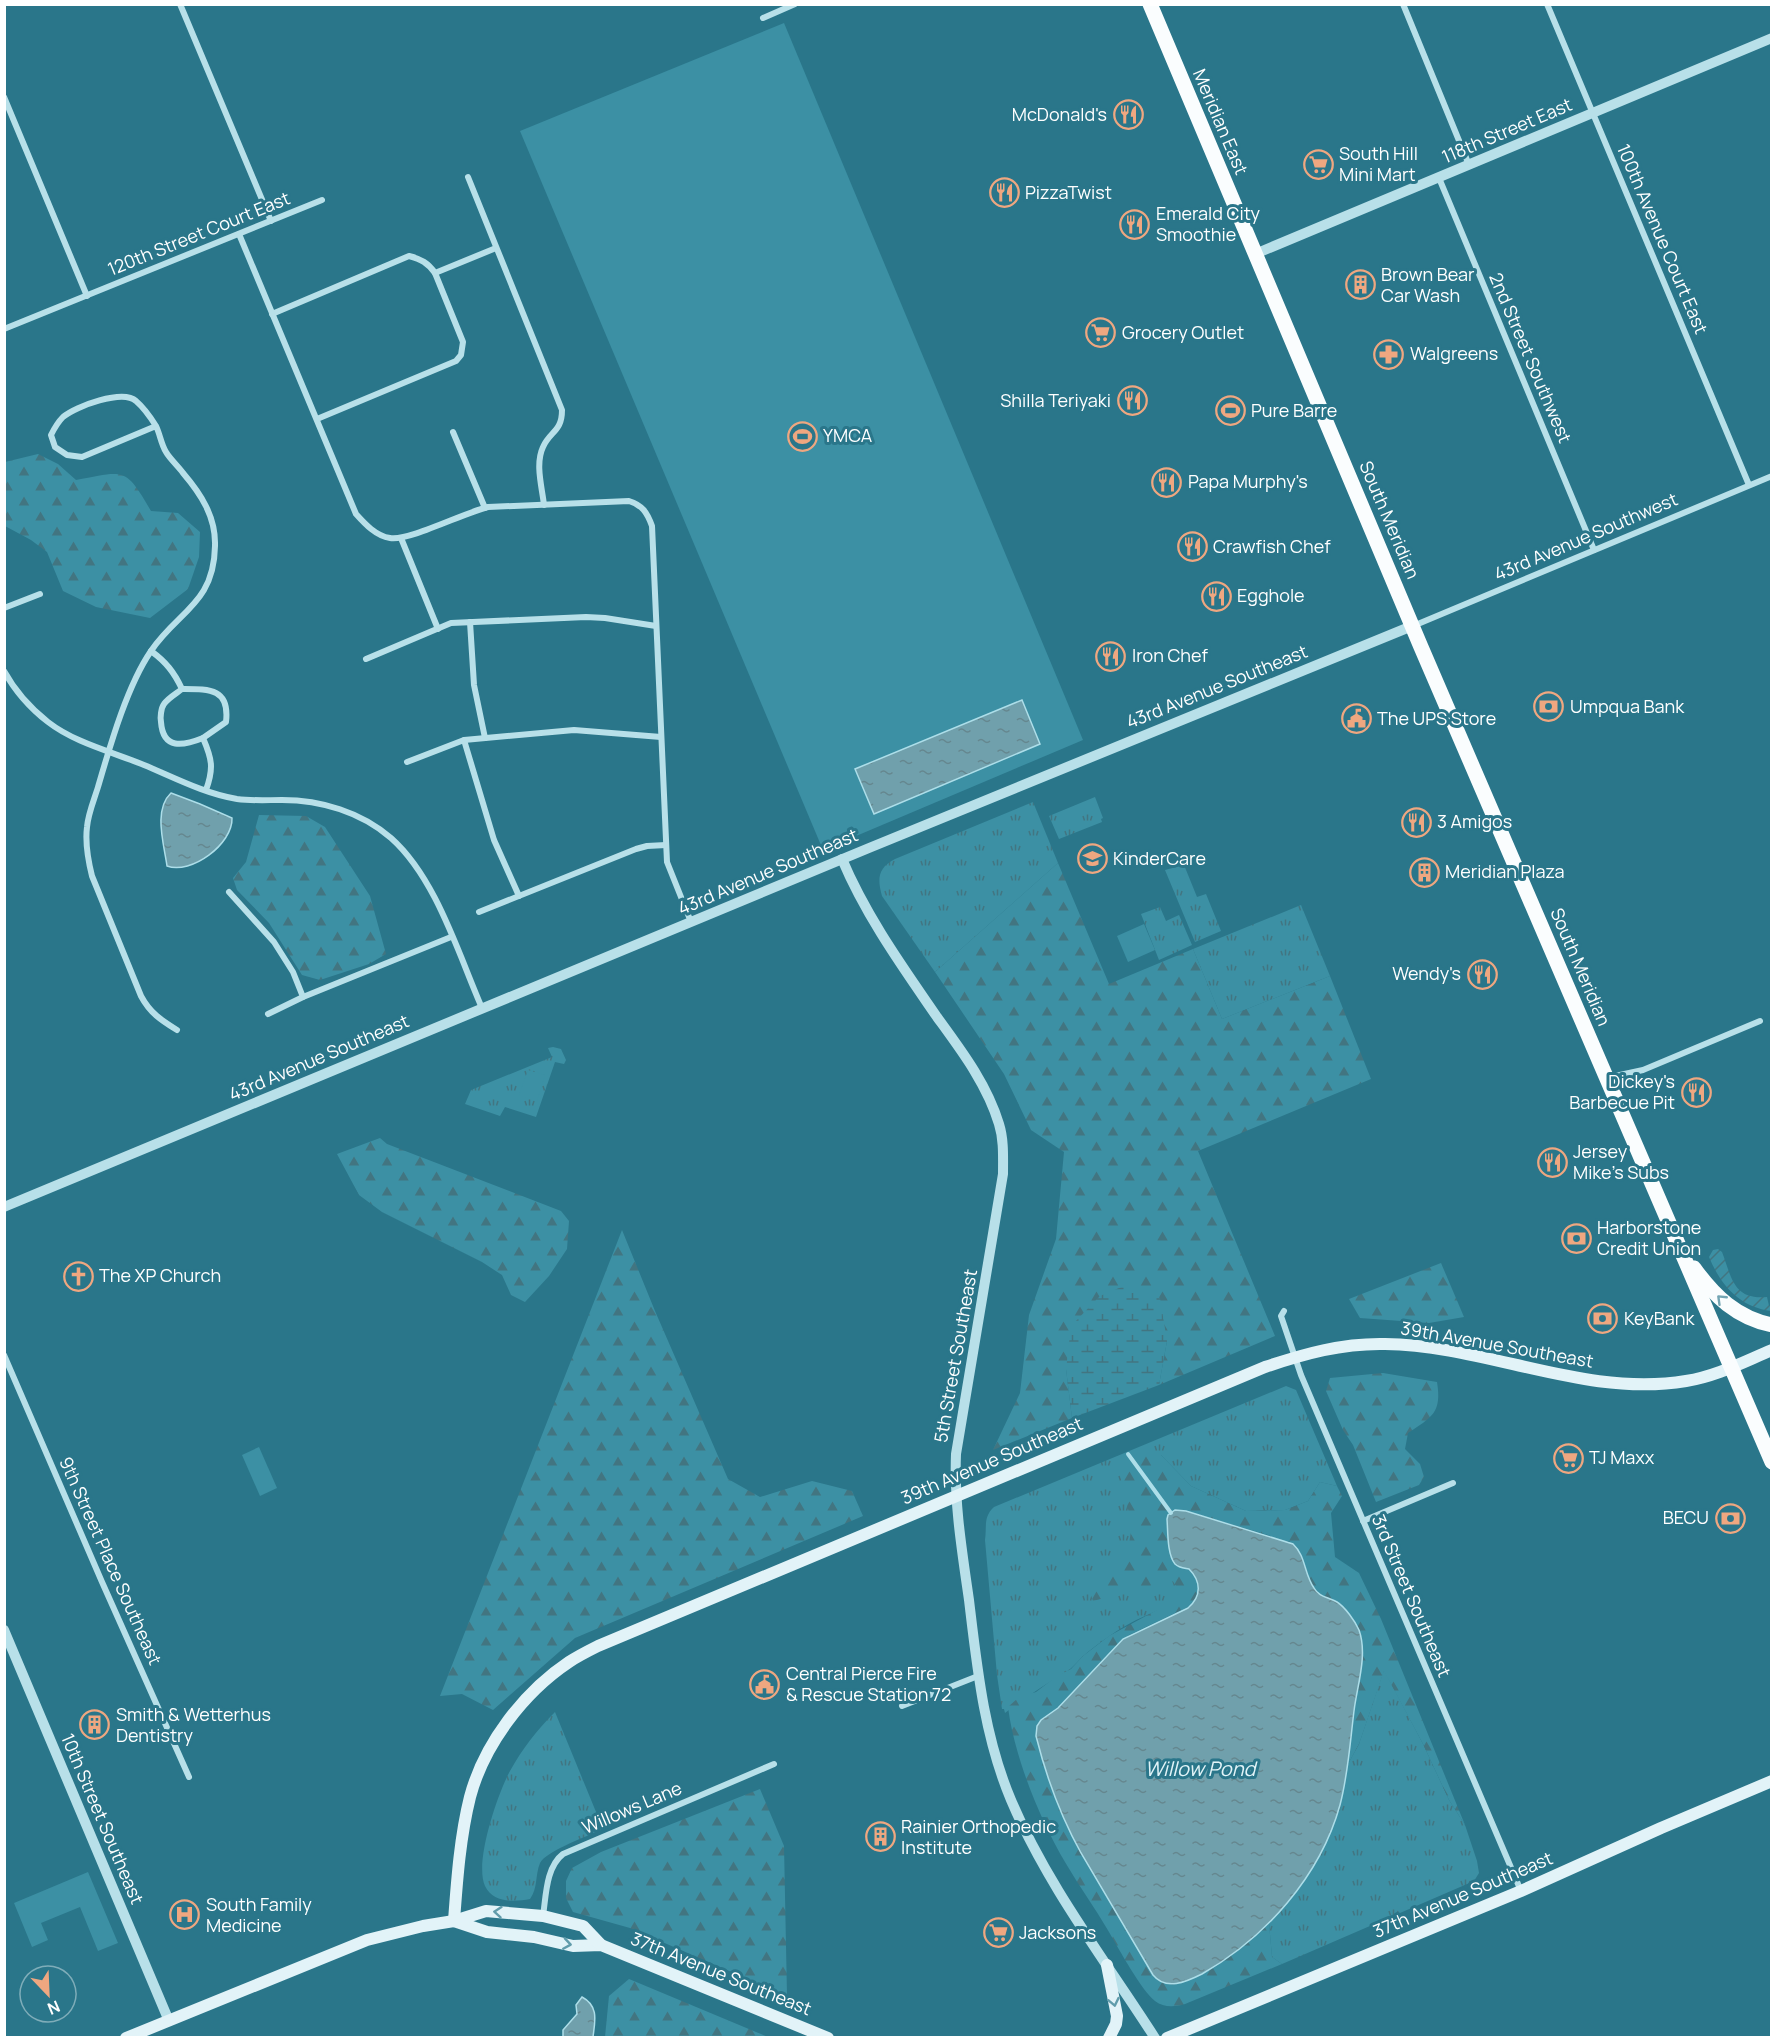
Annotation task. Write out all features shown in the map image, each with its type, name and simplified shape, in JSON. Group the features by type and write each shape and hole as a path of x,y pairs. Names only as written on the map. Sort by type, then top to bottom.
{"main road":[{"name":"Meridian East","path":"1150,4 1256,254"},
{"name":"South Meridian","path":"1256,254 1412,626 1772,1462"},
{"path":"1678,1245 1704,1281 1732,1310 1753,1320 1772,1325"},
{"name":"39th Avenue Southeast","path":"454,1921 464,1833 471,1796 482,1767 498,1736 524,1702 544,1682 569,1662 597,1646 1265,1367 1316,1351 1351,1345 1410,1345 1485,1357 1598,1381 1633,1384 1685,1381 1706,1377 1772,1350"},
{"name":"37th Avenue Southeast","path":"1167,2037 1521,1891 1661,1827 1772,1780"},
{"path":"126,2037 367,1940 403,1930 454,1921 486,1911 543,1916"},
{"name":"37th Avenue Southeast","path":"543,1916 583,1926 601,1945"},
{"name":"37th Avenue Southeast","path":"454,1921 486,1932 534,1937 573,1946 601,1945 828,2037"},
{"path":"1107,1965 1117,2016 1116,2024 1108,2037"}],"street":[{"path":"180,4 272,221"},
{"path":"762,18 795,4"},
{"path":"1403,4 1469,165"},
{"name":"100th Avenue Court East","path":"1547,4 1749,485"},
{"name":"118th Street East","path":"1256,254 1772,38"},
{"path":"4,97 87,296"},
{"path":"468,177 562,410 562,421 544,444 540,455 539,470 544,505"},
{"name":"2nd Street Southwest","path":"1439,178 1594,550"},
{"name":"120th Street Court East","path":"4,329 322,200"},
{"path":"239,234 356,514 380,535 401,538 484,508 629,501 639,504 645,510 652,526 667,862 691,921"},
{"path":"435,273 496,248"},
{"path":"272,314 409,256 421,259 435,273 463,342 461,356 456,361 316,419"},
{"path":"156,426 82,458 67,455 55,447 51,435 64,416 102,400 119,396 134,399 156,426 166,452 202,496 214,530 216,544 210,578 202,595 192,608 164,634 139,671 109,751 87,826 87,856 92,876 147,1007 156,1017 177,1030"},
{"path":"453,432 484,508"},
{"name":"43rd Avenue Southwest","path":"1412,626 1772,476"},
{"path":"401,538 438,628"},
{"path":"4,608 40,594"},
{"path":"366,659 451,623 586,617 656,626"},
{"path":"470,622 474,684 485,738"},
{"name":"43rd Avenue Southeast","path":"4,1207 691,921 1412,626"},
{"path":"151,651 173,671 182,689"},
{"path":"4,671 22,698 49,723 80,740 234,799 308,801 352,813 372,824 398,844 430,887 482,1008"},
{"path":"182,689 209,689 220,694 227,708 226,722 203,738 180,744 168,741 163,735 160,720 164,704 182,689"},
{"path":"408,762 464,740 574,730 662,736"},
{"path":"203,738 212,760 211,778 207,790"},
{"path":"464,740 494,840 519,896"},
{"path":"479,912 636,849 666,845"},
{"name":"5th Street Southeast","path":"842,859 866,909 890,948 972,1068 992,1103 1000,1126 1004,1148 1003,1174 957,1439 956,1496 978,1676 989,1731 1010,1799 1042,1864 1155,2037"},
{"path":"228,892 274,942 292,972 303,997"},
{"path":"268,1014 303,997 451,937"},
{"path":"1606,1078 1643,1070 1760,1021"},
{"name":"3rd Street Southeast","path":"1284,1311 1281,1316 1294,1357 1521,1891"},
{"name":"9th Street Place Southeast","path":"4,1356 189,1777"},
{"path":"1363,1521 1453,1483"},
{"name":"10th Street Southeast","path":"4,1630 169,2021"},
{"path":"902,1706 978,1676"},
{"name":"Willows Lane","path":"543,1916 550,1873 558,1858 563,1854 774,1764"}],"green space":[{"name":"YMCA","path":"784,23 1083,740 823,850 520,131"},
{"path":"38,454 58,464 76,480 114,474 122,475 135,486 151,511 178,513 200,532 199,557 188,589 150,618 96,607 63,591 47,552 5,526 5,462"},
{"path":"1095,797 1103,818 1102,822 1059,839 1049,816"},
{"path":"1033,802 1058,863 935,972 882,896 879,879 882,870 895,859"},
{"path":"259,815 306,816 325,827 370,896 386,954 369,964 320,980 302,975 269,923 237,890 233,878 246,862"},
{"path":"1058,863 1109,984 1193,949 1222,1019 1330,976 1371,1079 1198,1151 1275,1336 1159,1385 1167,1341 1066,1369 1072,1418 993,1450 1020,1393 1029,1315 1056,1239 1064,1152 1031,1130 1004,1074 935,972"},
{"path":"1184,865 1197,897 1206,894 1221,931 1195,942 1165,870"},
{"path":"1301,905 1330,976 1222,1019 1193,949"},
{"path":"1160,907 1166,921 1179,915 1192,945 1159,960 1141,914"},
{"path":"1144,924 1155,950 1128,962 1117,936"},
{"path":"548,1048 561,1049 566,1060 564,1064 555,1062 536,1117 505,1107 500,1116 465,1104 471,1090 552,1057"},
{"path":"528,1070 545,1075 537,1101 519,1095"},
{"path":"380,1138 387,1144 561,1211 569,1221 567,1249 549,1276 525,1302 511,1295 502,1275 482,1262 382,1212 359,1195 337,1154"},
{"path":"622,1230 728,1479 760,1497 812,1481 852,1491 863,1516 575,1638 493,1710 462,1694 440,1696"},
{"path":"1718,1249 1722,1252 1732,1278 1740,1291 1756,1297 1767,1297 1771,1311 1760,1309 1741,1300 1726,1286 1709,1257 1713,1250"},
{"path":"1441,1263 1464,1317 1429,1323 1360,1318 1349,1299"},
{"path":"1126,1285 1160,1298 1167,1341 1159,1385 1072,1418 1066,1369 1071,1326 1100,1296"},
{"path":"1383,1373 1437,1382 1438,1401 1429,1418 1408,1433 1405,1449 1420,1464 1424,1477 1419,1485 1376,1502 1353,1445 1343,1430 1326,1391 1330,1378"},
{"path":"1286,1386 1296,1390 1337,1486 1320,1482 1308,1501 1285,1510 1246,1511 1191,1486 1161,1455 1186,1598 1126,1625 1088,1652 1069,1670 1005,1713 1002,1709 997,1675 985,1540 987,1518 994,1507"},
{"path":"259,1447 277,1488 260,1496 242,1455"},
{"path":"1146,1449 1161,1455 1191,1486 1246,1511 1285,1510 1308,1501 1320,1482 1337,1486 1342,1496 1331,1513 1335,1557 1359,1573 1381,1619 1465,1825 1449,1800 1423,1744 1384,1671 1359,1744 1347,1766 1361,1663 1358,1628 1343,1607 1314,1590 1302,1557 1289,1541 1281,1541 1268,1535 1186,1511 1175,1510 1168,1515 1167,1519 1170,1552 1183,1568 1189,1569 1197,1580 1198,1593 1192,1605 1129,1635 1058,1708 1044,1719 1036,1736 1054,1794 1071,1834 1153,1975 1172,1985 1199,1976 1236,1952 1269,1923 1272,1957 1282,1964 1185,2004 1173,2006 1158,2003 1149,1996 1070,1871 1029,1787 1016,1746 1008,1707 1019,1697 1036,1692 1057,1676 1071,1669 1083,1656 1109,1636 1179,1598 1178,1589 1172,1580 1093,1601 1090,1592 1094,1578 1128,1549 1132,1526 1119,1470 1131,1453"},
{"path":"1384,1670 1449,1800 1465,1825 1479,1873 1474,1881 1282,1964 1272,1957 1269,1923 1307,1877 1331,1828 1339,1808 1347,1766 1359,1744"},
{"path":"555,1712 603,1829 544,1858 540,1863 530,1899 504,1900 489,1892 482,1875 489,1828 505,1781 515,1763 530,1740"},
{"path":"760,1789 784,1846 787,1996 630,1928 573,1912 566,1898 566,1881 572,1868 601,1852"},
{"path":"88,1872 118,1943 98,1951 80,1907 41,1923 48,1940 32,1947 14,1903"},
{"path":"629,1979 768,2037 605,2037 609,1996"}],"water":[{"path":"1022,700 1040,744 874,814 855,769"},
{"path":"171,793 232,818 226,838 218,847 198,862 177,868 167,866 161,828 162,808"},
{"name":"Willow Pond","path":"1175,1510 1186,1511 1293,1544 1300,1554 1316,1591 1340,1604 1352,1619 1359,1630 1362,1650 1343,1794 1331,1831 1319,1857 1287,1903 1247,1943 1202,1974 1183,1982 1170,1984 1158,1980 1153,1975 1081,1853 1055,1796 1036,1736 1037,1726 1041,1720 1058,1708 1123,1639 1188,1608 1196,1599 1198,1583 1196,1578 1189,1569 1180,1567 1172,1560 1168,1543 1167,1519 1168,1515"},
{"path":"582,1997 591,2005 595,2014 593,2037 563,2037 563,2030 577,2014 576,2005"}],"waterway":[{"path":"1128,1454 1171,1513"}],"place":[{"name":"McDonald's","path":"1128,115"},
{"name":"South Hill Mini Mart","path":"1318,164"},
{"name":"PizzaTwist","path":"1004,193"},
{"name":"Emerald City Smoothie","path":"1135,224"},
{"name":"Brown Bear Car Wash","path":"1360,285"},
{"name":"Grocery Outlet","path":"1101,333"},
{"name":"Walgreens","path":"1389,354"},
{"name":"Shilla Teriyaki","path":"1132,401"},
{"name":"Pure Barre","path":"1230,411"},
{"name":"YMCA","path":"802,436"},
{"name":"Papa Murphy's","path":"1167,482"},
{"name":"Crawfish Chef","path":"1192,547"},
{"name":"Egghole","path":"1216,596"},
{"name":"Iron Chef","path":"1111,656"},
{"name":"Umpqua Bank","path":"1549,707"},
{"name":"The UPS Store","path":"1356,719"},
{"name":"3 Amigos","path":"1416,822"},
{"name":"KinderCare","path":"1092,859"},
{"name":"Meridian Plaza","path":"1424,872"},
{"name":"Wendy's","path":"1482,974"},
{"name":"Dickey's Barbecue Pit","path":"1696,1092"},
{"name":"Jersey Mike's Subs","path":"1552,1162"},
{"name":"Harborstone Credit Union","path":"1576,1238"},
{"name":"The XP Church","path":"78,1276"},
{"name":"KeyBank","path":"1603,1319"},
{"name":"TJ Maxx","path":"1568,1458"},
{"name":"BECU","path":"1730,1518"},
{"name":"Central Pierce Fire & Rescue Station 72","path":"765,1684"},
{"name":"Smith & Wetterhus Dentistry","path":"95,1725"},
{"name":"Rainier Orthopedic Institute","path":"880,1837"},
{"name":"South Family Medicine","path":"185,1915"},
{"name":"Jacksons","path":"998,1933"}]}
